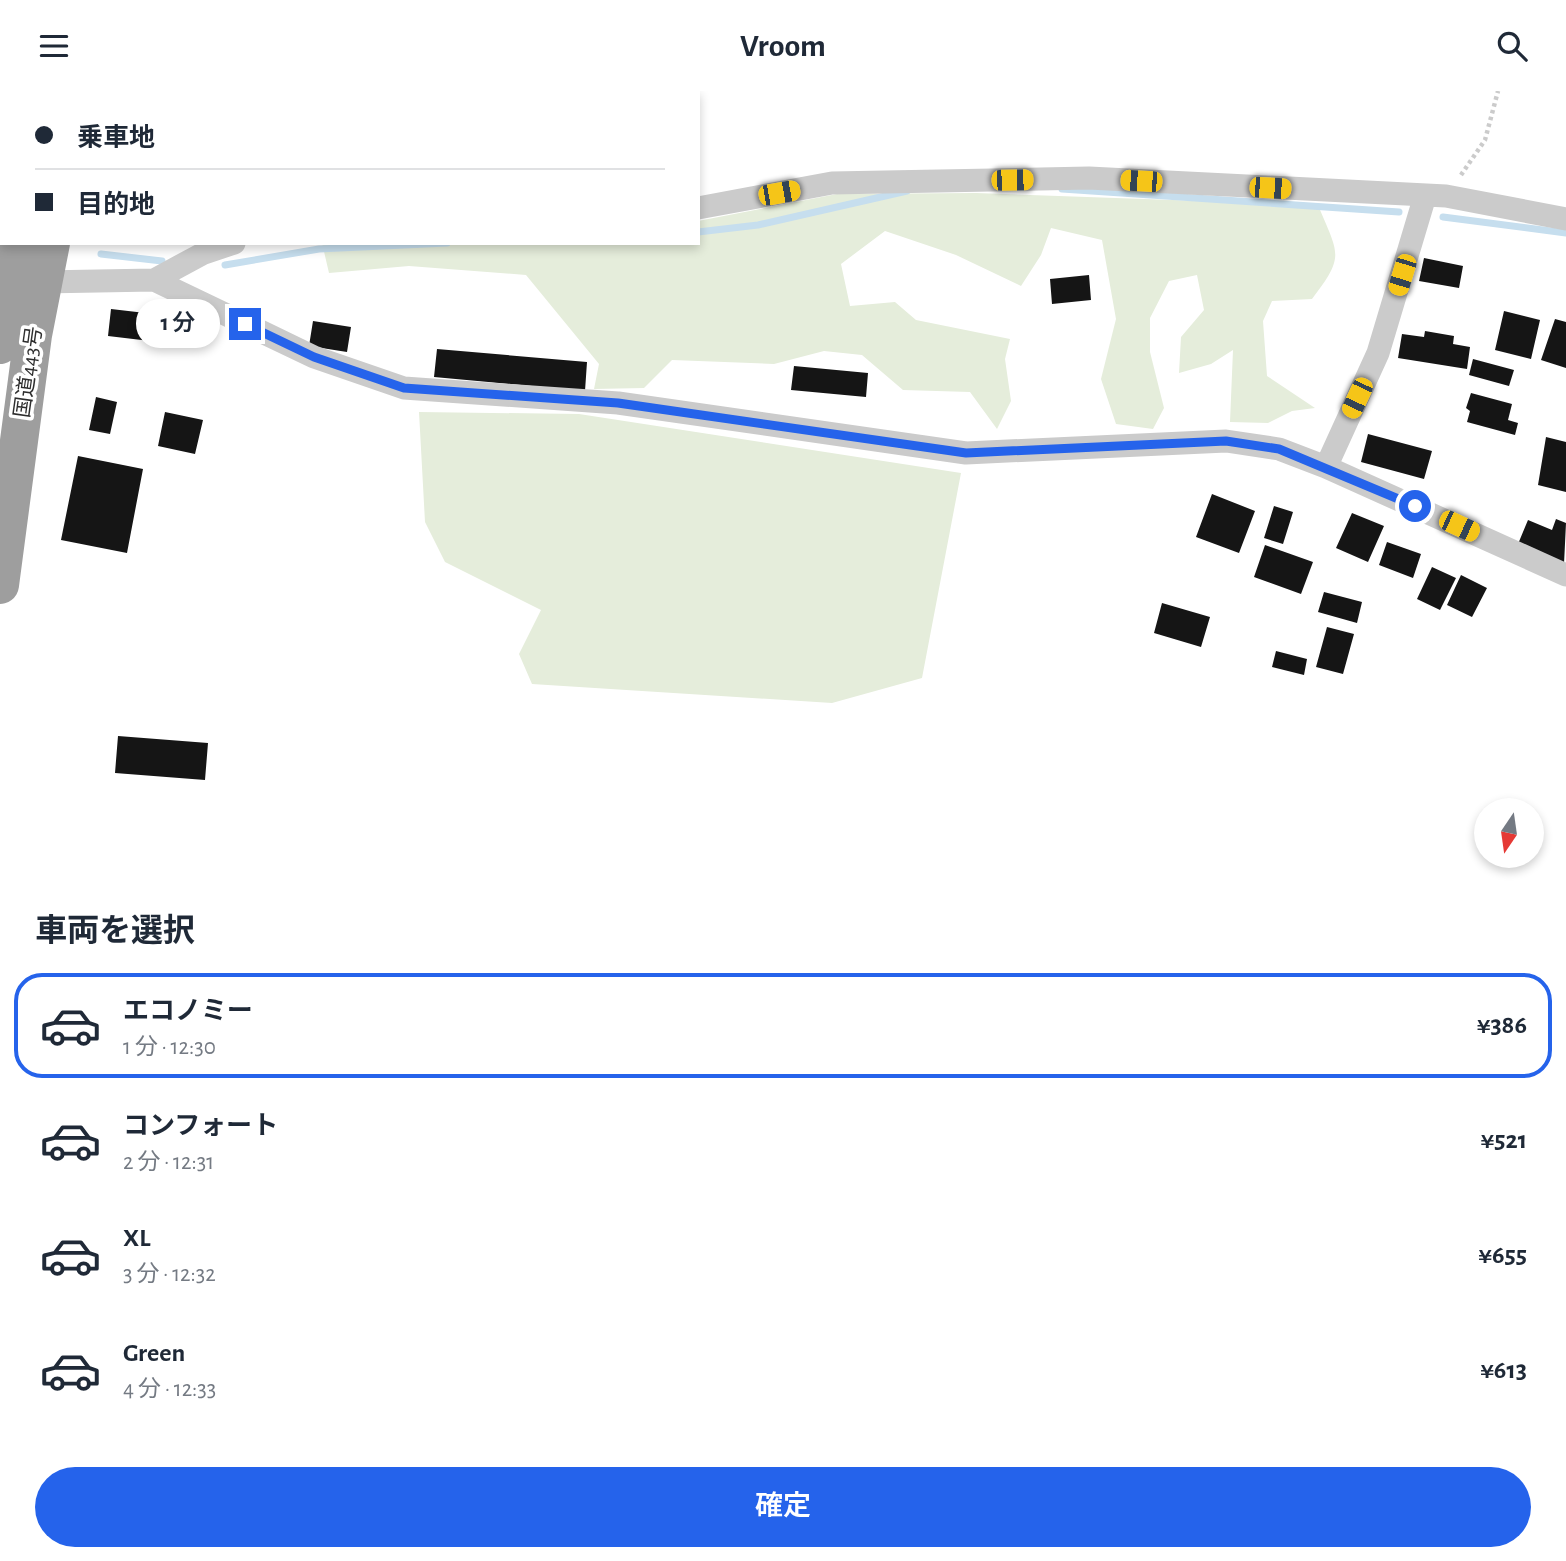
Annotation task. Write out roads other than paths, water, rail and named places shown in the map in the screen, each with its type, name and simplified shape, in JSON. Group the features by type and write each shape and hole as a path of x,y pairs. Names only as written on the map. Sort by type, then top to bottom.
{"highway":[{"name":"国道443号","path":"0,345 16,245"},
{"name":"国道443号","path":"0,585 42,282 51,245"}],"street":[{"path":"700,208 832,184 1076,179 1436,196 1566,219"},
{"path":"1326,467 1378,353 1436,196"},
{"path":"153,280 204,253 228,245"},
{"path":"42,282 153,280 314,357 404,388 618,403 966,453 1226,441 1279,449 1326,467 1566,575"}],"waterway":[{"path":"1062,189 1399,212"},
{"path":"700,232 758,225 907,191"},
{"path":"1443,217 1566,233"},
{"path":"225,265 319,249 404,245"},
{"path":"101,254 162,261"}]}
